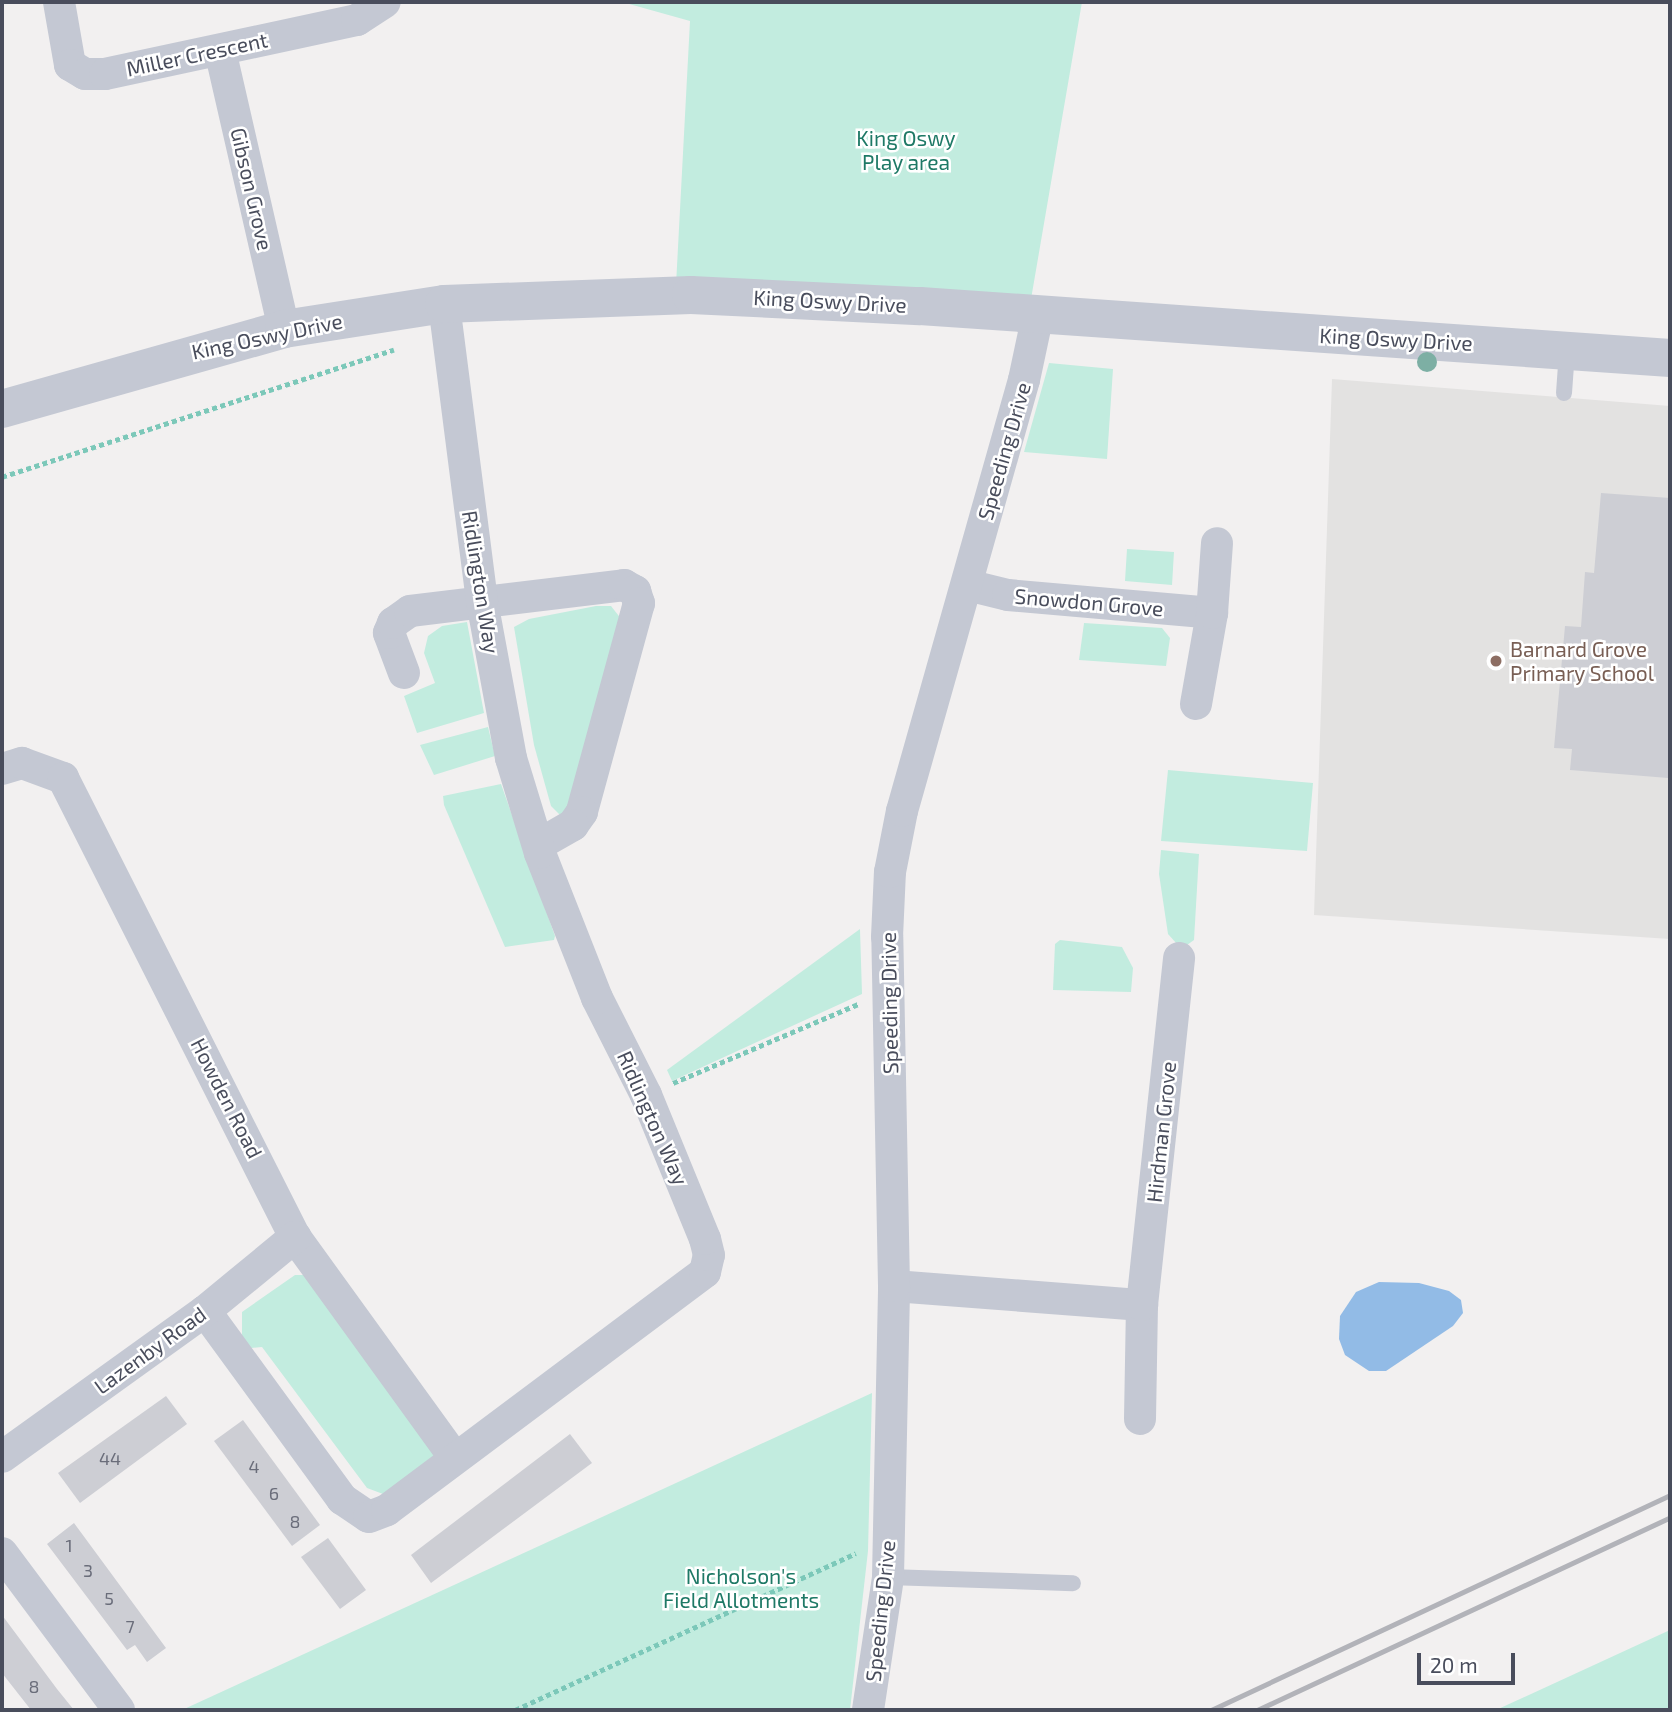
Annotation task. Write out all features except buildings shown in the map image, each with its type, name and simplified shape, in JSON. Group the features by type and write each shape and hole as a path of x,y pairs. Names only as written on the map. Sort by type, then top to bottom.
{"street":[{"name":"Miller Crescent","path":"59,2 64,53 70,65 85,74 105,74 357,20 385,2"},
{"name":"Gibson Grove","path":"220,50 284,329"},
{"name":"King Oswy Drive","path":"2,409 284,329 446,319 691,295 1038,314 1670,358"},
{"name":"Speeding Drive","path":"869,1710 888,1577 889,1538 894,1286 888,992 890,872 902,811 1024,380 1038,314"},
{"name":"Ridlington Way","path":"205,1311 353,1509 369,1517 387,1510 454,1457 705,1272 709,1255 705,1239 646,1095 597,998 538,845 511,758 482,601 446,319"},
{"path":"1196,704 1212,613 1217,543"},
{"path":"404,673 388,633 393,622 410,611 624,584 635,591 639,603 582,812 573,825 538,845"},
{"name":"Snowdon Grove","path":"967,585 1008,595 1212,613"},
{"name":"Howden Road","path":"2,769 22,763 63,778 295,1237 454,1457"},
{"name":"Hirdman Grove","path":"1140,1419 1142,1305 1179,958"},
{"name":"Lazenby Road","path":"2,1457 205,1311 295,1237"},
{"path":"894,1286 1142,1305"},
{"path":"2,1553 119,1710"}],"lane":[{"path":"1564,393 1568,349"},
{"path":"888,1577 1073,1583"}],"path":[{"path":"2,477 446,319"},
{"path":"646,1095 888,992"},
{"path":"515,1710 889,1538"}],"shaded area":[{"name":"Barnard Grove Primary School","path":"1332,379 1670,406 1670,939 1314,915"}],"green space":[{"name":"King Oswy Play area","path":"622,2 1082,2 1030,305 676,285 690,21"},
{"path":"1049,363 1113,369 1107,459 1024,452"},
{"path":"1127,549 1174,552 1172,585 1125,581"},
{"path":"596,606 611,606 622,620 577,808 561,816 551,806 534,745 514,627 529,619"},
{"path":"467,622 484,713 417,733 404,696 435,683 424,653 428,636 442,626"},
{"path":"1084,623 1162,628 1170,638 1166,666 1079,660"},
{"path":"488,727 495,756 434,775 420,745"},
{"path":"1168,770 1313,783 1307,851 1161,841"},
{"path":"501,784 555,936 554,940 505,947 444,805 443,796"},
{"path":"1161,850 1199,854 1194,940 1187,945 1177,944 1168,934 1159,874"},
{"path":"860,929 862,994 672,1081 667,1070"},
{"path":"1060,940 1122,947 1133,968 1131,992 1053,990 1055,944"},
{"path":"295,1275 304,1275 430,1439 436,1461 383,1494 367,1488 262,1347 251,1348 242,1336 242,1312"},
{"name":"Nicholson's Field Allotments","path":"872,1393 868,1551 850,1710 182,1710"},
{"path":"1670,1630 1670,1710 1496,1710"}],"water":[{"path":"1379,1282 1419,1283 1449,1291 1461,1300 1463,1313 1453,1326 1386,1371 1369,1371 1345,1355 1339,1339 1340,1316 1356,1292"}],"railway":[{"path":"1211,1710 1670,1495"},
{"path":"1257,1710 1670,1517"}],"place":[{"name":"Barnard Grove Primary School","path":"1496,661"}]}
